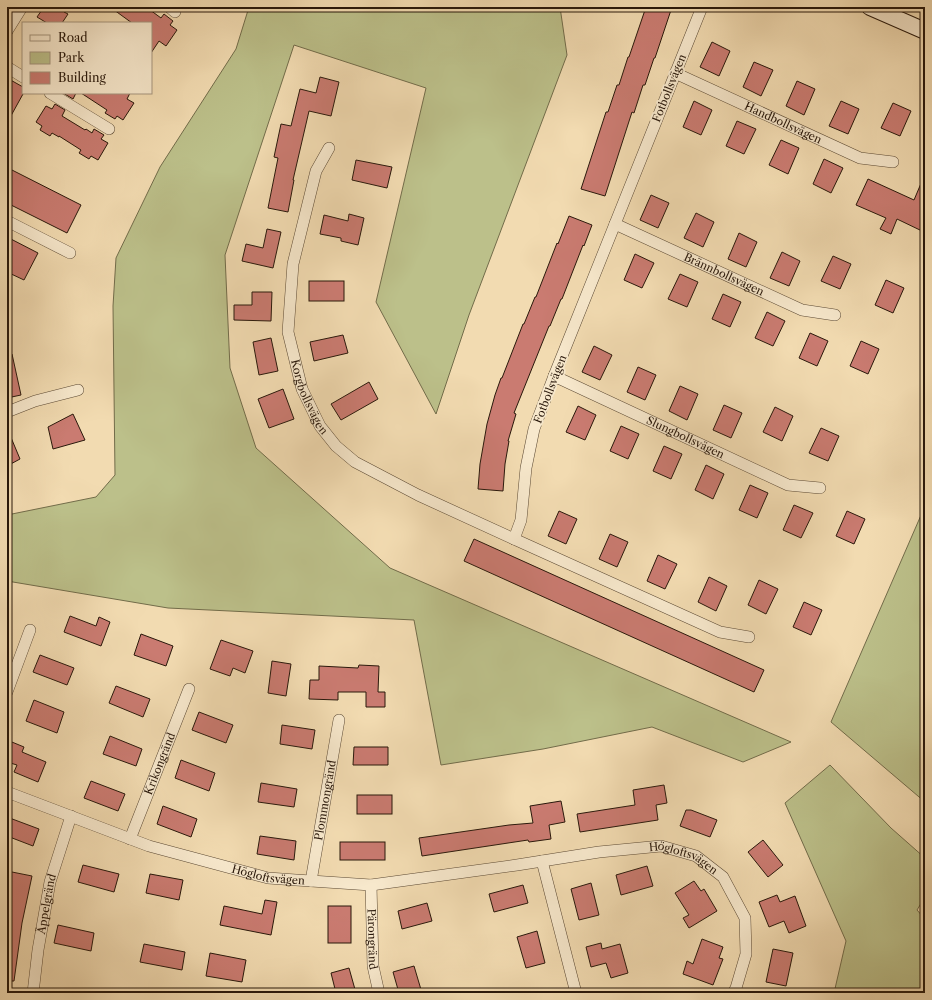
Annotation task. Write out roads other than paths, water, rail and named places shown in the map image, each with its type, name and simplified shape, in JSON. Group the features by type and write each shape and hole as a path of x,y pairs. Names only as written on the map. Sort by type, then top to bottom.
{"street":[{"path":"7,31 22,7"},
{"name":"Fotbollsvägen","path":"514,539 521,520 526,468 534,429 702,7"},
{"path":"870,7 925,31"},
{"path":"7,67 22,76"},
{"name":"Handbollsvägen","path":"675,73 860,158 893,162"},
{"path":"52,94 109,129"},
{"name":"Korgbollsvägen","path":"329,148 316,171 293,264 288,332 302,389 320,426 336,446 355,462 418,495 514,539"},
{"path":"7,221 70,253"},
{"name":"Brännbollsvägen","path":"615,224 802,310 835,315"},
{"name":"Slungbollsvägen","path":"554,376 788,485 820,488"},
{"path":"7,412 35,401 78,390"},
{"path":"514,539 720,632 749,637"},
{"path":"7,692 30,630"},
{"name":"Krikongränd","path":"130,839 188,689"},
{"name":"Plommongränd","path":"311,881 340,720"},
{"name":"Högloftsvägen","path":"7,792 149,846 268,878 371,885 599,852 661,846 696,856 723,877 745,918 746,954 736,988 733,993"},
{"name":"Äppelgränd","path":"32,993 50,882 71,816"},
{"path":"542,861 576,993"},
{"name":"Pärongränd","path":"371,885 373,966 380,993"}]}
